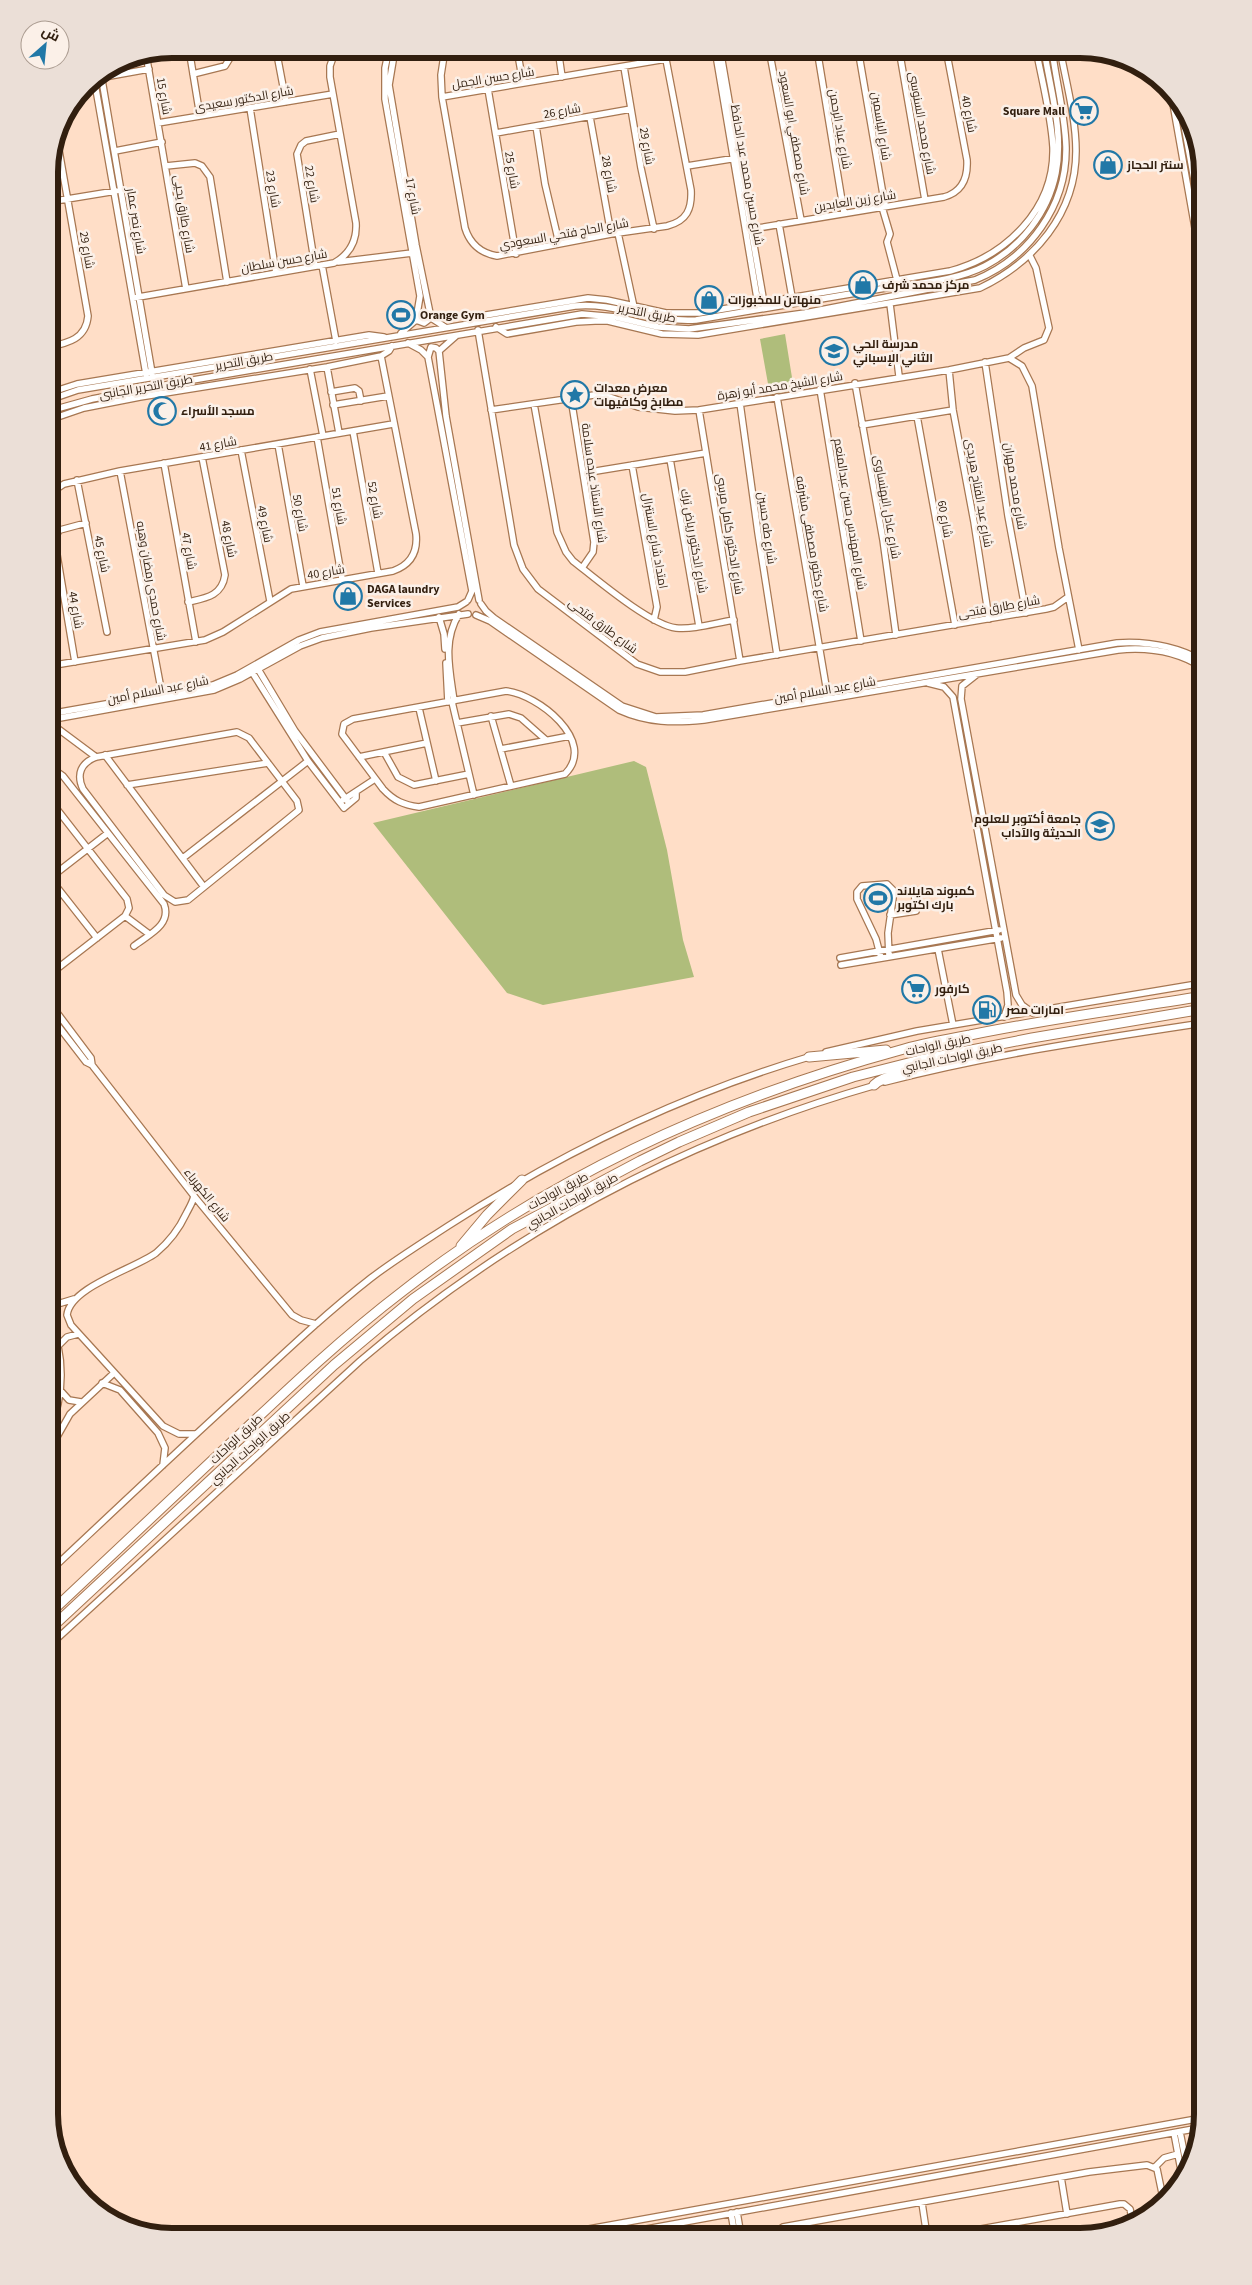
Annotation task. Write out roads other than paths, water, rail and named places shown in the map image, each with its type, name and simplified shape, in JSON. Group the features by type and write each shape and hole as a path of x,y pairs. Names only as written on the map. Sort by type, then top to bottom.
{"highway":[{"name":"طريق الواحات","path":"57,1606 287,1390 350,1334 404,1290 500,1222 566,1185 671,1131 781,1086 906,1048 1006,1028 1194,998"},
{"path":"1149,1005 1149,1013 1153,1018"},
{"path":"1131,1008 1134,1015 1131,1022"},
{"name":"طريق الواحات","path":"57,1622 373,1331 434,1283 512,1229 640,1161 715,1126 826,1086 920,1060 1194,1011"},
{"path":"809,1057 906,1048"},
{"path":"874,1085 883,1079 916,1067 920,1060"},
{"path":"454,1254 486,1215 522,1180"}],"street":[{"path":"190,58 200,116"},
{"path":"193,74 225,66 230,58"},
{"path":"278,58 286,102"},
{"name":"شارع حسن سلطان","path":"136,298 334,263 341,259 352,247 356,231 329,72 333,58"},
{"name":"شارع 17","path":"387,58 385,68 385,98 420,296 416,320"},
{"name":"شارع 17","path":"394,58 389,85 429,312"},
{"name":"شارع الحاج فتحي السعودي","path":"444,58 441,75 442,96 468,236 480,250 497,256 516,254 558,243 654,229 677,224 685,218 691,200 687,166 666,59"},
{"path":"519,58 523,84"},
{"path":"559,58 562,77"},
{"name":"شارع حسين محمد عبد الحافظ","path":"717,58 737,158"},
{"name":"شارع حسين محمد عبد الحافظ","path":"721,58 761,303"},
{"name":"شارع مصطفي ابو السعود","path":"770,58 800,220"},
{"name":"شارع عباد الرحمن","path":"818,58 844,213"},
{"name":"شارع الياسمين","path":"859,58 890,234 887,242 896,280"},
{"name":"شارع محمد السنوسى","path":"901,58 925,200"},
{"name":"شارع 40","path":"948,58 966,149 968,168 963,184"},
{"path":"471,324 480,316 578,299 607,300 660,312 699,313 958,269 976,263 999,250 1023,228 1036,210 1045,191 1051,170 1053,147 1038,58"},
{"name":"طريق التحرير","path":"386,338 535,312 595,304 671,320 696,320 949,278 972,272 993,261 1019,242 1035,222 1048,200 1056,172 1058,149 1056,122 1045,58"},
{"name":"طريق التحرير","path":"58,408 92,398 536,321 593,314 668,328 690,329 805,313 962,284 986,275 1007,262 1035,236 1050,214 1061,189 1066,163 1065,133 1053,58"},
{"path":"496,327 506,334 576,322 608,321 674,335 698,335 799,320 980,288 1013,270 1043,242 1059,219 1071,187 1076,152 1062,58"},
{"name":"شارع حسن الجمل","path":"442,96 666,59"},
{"name":"شارع 15","path":"147,60 162,142"},
{"path":"1046,64 1053,62"},
{"name":"شارع 29","path":"624,66 641,168 654,229"},
{"path":"112,74 149,69"},
{"path":"1050,83 1052,79 1057,80"},
{"name":"شارع نصر عمار","path":"102,81 121,190 136,298"},
{"name":"شارع نصر عمار","path":"96,86 114,191 149,373"},
{"name":"شارع 25","path":"488,89 516,254"},
{"name":"شارع الدكتور سعيدى","path":"158,123 333,94"},
{"path":"1173,106 1194,219"},
{"name":"شارع 23","path":"250,108 276,273"},
{"name":"شارع 26","path":"496,133 631,110"},
{"path":"1062,111 1072,118"},
{"name":"شارع 28","path":"590,117 614,234 634,307"},
{"path":"1049,117 1056,122"},
{"path":"1184,123 1194,179"},
{"path":"536,126 545,184 558,243"},
{"name":"شارع 22","path":"315,266 297,154 301,144 306,141 340,134"},
{"path":"114,151 162,142"},
{"name":"شارع طارق يحيى","path":"162,142 186,289"},
{"name":"شارع 29","path":"58,344 68,343 79,337 86,327 88,316 59,151"},
{"path":"687,166 737,158"},
{"path":"166,166 195,163 207,171 210,177 227,282"},
{"name":"شارع زين العابدين","path":"749,230 925,200 951,194 963,184"},
{"path":"58,201 121,190"},
{"path":"779,224 792,297"},
{"path":"334,263 412,253"},
{"path":"1030,256 1036,268 1049,328 1044,340 1024,348 1009,358 1022,366 1032,386 1068,597 1079,650"},
{"path":"322,265 337,352 341,355"},
{"path":"949,278 958,269"},
{"path":"931,281 929,284 932,289"},
{"path":"916,283 918,291"},
{"path":"962,284 980,288"},
{"path":"792,297 803,302"},
{"path":"890,304 899,376"},
{"path":"730,314 736,307"},
{"path":"396,336 405,331 416,320 421,323 426,322 429,312"},
{"path":"429,312 435,321 447,327"},
{"path":"535,312 533,317 536,321"},
{"path":"660,312 671,320"},
{"path":"799,320 805,313"},
{"path":"520,316 522,323"},
{"path":"719,325 734,330"},
{"name":"شارع طارق فتحى","path":"478,330 514,545 523,569 538,589 629,658 649,668 660,672 691,672 740,661 1026,613 1054,607 1068,597"},
{"name":"طريق التحرير الجانبى","path":"58,389 77,384 118,380 176,368 336,343 373,334 386,338"},
{"path":"439,351 458,334"},
{"name":"طريق التحرير","path":"58,396 118,380 267,358 320,349 336,343"},
{"path":"408,343 421,350 428,357"},
{"path":"381,356 389,351 392,346"},
{"path":"432,347 439,351 446,416 482,609 476,615 468,614 465,610 472,591 428,357 432,347"},
{"path":"320,349 324,358"},
{"path":"267,358 276,352"},
{"name":"شارع 40","path":"58,665 196,642 223,632 270,601 303,586 402,568 414,554 417,544 381,356"},
{"name":"طريق التحرير الجانبى","path":"58,417 84,408 112,402 327,367 381,356"},
{"name":"شارع الشيخ محمد أبو زهرة","path":"491,410 602,394 638,407 676,412 699,410 899,376 949,370 1009,358"},
{"name":"شارع محمد مهران","path":"985,362 1008,516 1026,613"},
{"path":"327,367 339,433"},
{"path":"176,368 187,371"},
{"path":"256,369 278,375"},
{"name":"شارع 51","path":"310,369 342,579"},
{"name":"شارع عبد الفتاح هريدى","path":"949,370 953,410 974,522 989,619"},
{"path":"178,390 187,381"},
{"name":"شارع عادل البهنساوى","path":"855,384 883,540 896,635"},
{"path":"87,388 84,390 84,395 112,402"},
{"path":"331,392 356,388 359,391 361,400"},
{"name":"شارع المهندس حسن عبدالمنعم","path":"820,389 861,641"},
{"path":"68,392 72,396 70,404"},
{"path":"333,405 388,396"},
{"name":"شارع دكتور مصطفى مشرفه","path":"777,396 828,697"},
{"name":"شارع الأستاذ عبده سلامة","path":"571,398 594,542 593,552 582,568"},
{"name":"شارع طه حسين","path":"740,403 777,655"},
{"path":"534,404 557,532 566,552 582,568 654,620 676,628 734,620"},
{"name":"شارع الدكتور كامل مرسى","path":"699,410 740,661"},
{"path":"862,426 953,410"},
{"name":"شارع 60","path":"917,416 955,625"},
{"name":"شارع 41","path":"58,488 77,480 120,471 393,424"},
{"name":"شارع 52","path":"353,431 378,573"},
{"name":"شارع 50","path":"278,444 303,586"},
{"name":"شارع 49","path":"241,450 270,601"},
{"path":"584,473 706,453"},
{"name":"شارع 48","path":"188,602 214,595 222,586 225,574 202,457"},
{"name":"شارع الدكتور رياض ترك","path":"670,459 699,626"},
{"name":"شارع 47","path":"164,463 196,642"},
{"name":"امتداد شارع السنترال","path":"632,465 657,607 654,620"},
{"name":"شارع حمدى رمضان وهبه","path":"120,471 162,694"},
{"name":"شارع 45","path":"77,480 107,632"},
{"name":"شارع 44","path":"58,532 86,523"},
{"name":"شارع 44","path":"58,564 75,662"},
{"path":"467,601 472,598 480,602"},
{"name":"شارع عبد السلام أمين","path":"111,706 225,681 299,640 320,632 370,625 458,607 467,601"},
{"name":"شارع عبد السلام أمين","path":"480,602 490,615 554,664"},
{"path":"447,654 449,637 459,614"},
{"name":"شارع عبد السلام أمين","path":"370,625 468,614"},
{"name":"شارع عبد السلام أمين","path":"476,615 490,621 554,664 622,706 656,716 680,718 828,697 1132,648 1172,654 1194,664"},
{"path":"439,617 447,654 451,702 474,795"},
{"name":"شارع عبد السلام أمين","path":"58,719 90,710 208,691 228,685 311,641 358,627"},
{"name":"شارع عبد السلام أمين","path":"828,697 1117,643 1144,643 1169,647 1194,657"},
{"path":"258,669 295,731 345,802"},
{"path":"252,672 308,760 345,802"},
{"path":"979,673 965,682 961,692 1017,997 1022,1005 1033,1013"},
{"path":"924,682 942,686 951,693 1008,1000 1004,1017"},
{"path":"951,693 956,689 961,692"},
{"path":"501,692 516,692 526,696 548,711 564,726 570,736 574,761 565,774 419,807 409,806 390,797 358,757 342,734 342,729 348,720 419,708 501,692"},
{"path":"419,708 436,781"},
{"name":"شارع عبد السلام أمين","path":"58,713 90,710"},
{"path":"457,723 509,714 521,718 546,740"},
{"path":"491,716 511,786"},
{"path":"58,728 96,757"},
{"path":"237,732 249,738 297,801 299,810 204,887 182,902 169,900 83,789 80,781 82,766 88,760 96,757 237,732"},
{"path":"501,749 570,736"},
{"path":"358,757 427,743"},
{"path":"384,752 392,770 405,782 414,785 469,774"},
{"path":"105,755 204,887"},
{"path":"183,858 308,760"},
{"path":"127,785 268,763"},
{"path":"58,772 63,776 165,906 164,921 134,946"},
{"path":"345,802 352,793 356,793 375,779"},
{"path":"58,811 126,899 129,908 125,916 58,968"},
{"path":"58,818 61,815"},
{"path":"58,872 108,833"},
{"path":"880,955 876,939 857,899 859,889 862,886 883,883 891,887 894,896 888,937 889,953"},
{"path":"58,889 97,938"},
{"path":"890,915 916,911 914,889"},
{"path":"125,916 149,934"},
{"path":"841,965 1004,929"},
{"path":"876,939 888,937"},
{"path":"889,953 1005,938"},
{"path":"938,948 953,1025"},
{"path":"840,958 880,955"},
{"path":"57,1564 316,1324 371,1279 425,1240 522,1180 594,1142 687,1100 809,1057 853,1045 953,1025 1194,985"},
{"name":"شارع الكهرباء","path":"58,1013 91,1058 92,1065"},
{"name":"شارع الكهرباء","path":"58,1025 86,1062 92,1065 194,1196 292,1314 300,1320 316,1324"},
{"name":"طريق الواحات الجانبي","path":"57,1638 360,1361 410,1318 485,1264 586,1202 703,1145 790,1111 874,1085 924,1072 988,1060 1194,1026"},
{"path":"194,1196 181,1225 162,1247 145,1260 95,1285 76,1298 68,1308 67,1315 68,1322 78,1334 167,1429 179,1434 196,1434"},
{"path":"57,1302 60,1303 76,1298"},
{"path":"57,1407 61,1370 58,1346 67,1337 78,1334"},
{"path":"58,1432 65,1419 114,1372"},
{"path":"102,1384 120,1390 158,1433 165,1448 163,1466"},
{"path":"60,1390 69,1400 81,1402"},
{"path":"598,2227 1194,2119"},
{"path":"657,2228 1194,2129"},
{"path":"1177,2132 1181,2168"},
{"path":"1177,2132 1185,2159"},
{"path":"1104,2136 1103,2141 1106,2146"},
{"path":"1079,2140 1082,2150"},
{"path":"1154,2167 1164,2158 1178,2154"},
{"path":"785,2228 1061,2178 1147,2164 1154,2167"},
{"path":"1154,2167 1162,2193"},
{"path":"1061,2178 1067,2214"},
{"path":"851,2182 849,2188 853,2192"},
{"path":"835,2185 838,2190 837,2194"},
{"path":"922,2202 926,2228"},
{"path":"993,2228 1124,2204 1130,2209 1131,2216"},
{"path":"694,2210 691,2215 695,2220"},
{"path":"734,2213 736,2228"},
{"path":"674,2214 678,2219 677,2224"}],"place":[{"name":"Square Mall","path":"1084,111"},
{"name":"سنتر الحجاز","path":"1108,165"},
{"name":"مركز محمد شرف","path":"863,285"},
{"name":"منهاتن للمخبوزات","path":"709,300"},
{"name":"Orange Gym","path":"401,315"},
{"name":"مدرسة الحي الثاني الإسباني","path":"834,351"},
{"name":"معرض معدات مطابخ وكافيهات","path":"575,395"},
{"name":"مسجد الأسراء","path":"162,411"},
{"name":"DAGA laundry Services","path":"348,596"},
{"name":"جامعة أكتوبر للعلوم الحديثة والآداب","path":"1100,826"},
{"name":"كمبوند هايلاند بارك اكتوبر","path":"878,898"},
{"name":"كارفور","path":"916,989"},
{"name":"امارات مصر","path":"987,1010"}]}
